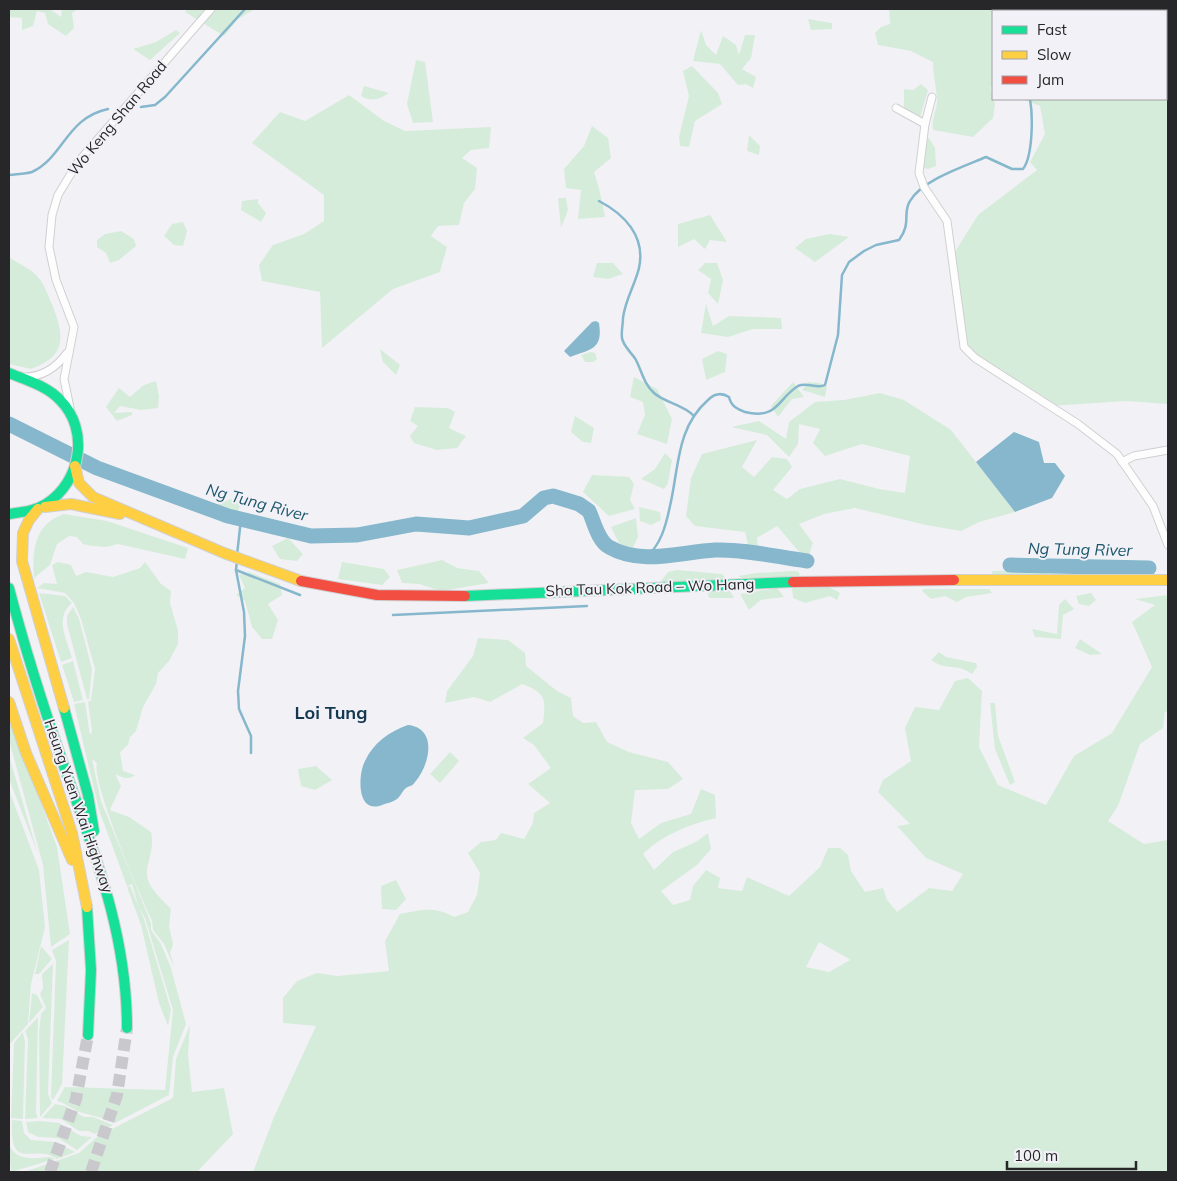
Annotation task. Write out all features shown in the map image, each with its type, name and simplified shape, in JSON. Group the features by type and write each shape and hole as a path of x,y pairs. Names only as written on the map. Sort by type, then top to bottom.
{"main road":[{"path":"12,374 55,396 73,418 79,447 74,481 28,521 22,532 20,543 22,561 88,795 98,858"},
{"name":"Sha Tau Kok Road – Wo Hang","path":"74,481 93,497 242,560 317,586 401,597 847,580 1168,580"},
{"name":"Sha Tau Kok Road – Wo Hang","path":"9,514 61,504 79,505 145,520"},
{"name":"Heung Yuen Wai Highway","path":"10,591 54,736 114,908 124,956 128,1002 126,1028"},
{"name":"Heung Yuen Wai Highway","path":"9,639 70,828 85,895 90,968 88,1035"},
{"path":"9,702 29,760 85,895"}],"street":[{"name":"Wo Keng Shan Road","path":"73,418 64,379 74,326 56,280 49,247 51,220 58,195 78,162 211,9"},
{"path":"932,97 925,124 919,173 924,187 947,221 955,269 955,288 964,347 975,358 1078,424 1117,454 1153,506 1168,545"},
{"path":"896,108 925,124"},
{"path":"12,374 32,377 46,373 55,367 71,349"},
{"path":"1122,462 1134,456 1168,450"}],"green space":[{"path":"9,9 50,9 61,17 62,9 78,9 72,13 74,28 66,36 48,24 45,13 37,11 33,26 22,30 22,18 9,17"},
{"path":"188,9 255,9 238,19 224,36 185,12"},
{"path":"889,9 1168,9 1168,404 1126,401 1050,406 964,347 953,255 978,215 1037,170 1030,162 1045,134 1040,106 1025,100 1167,100 1167,10 992,10 992,88 990,87 992,100 995,104 993,118 973,137 933,130 937,94 933,62 911,51 878,45 875,33 881,27 890,24"},
{"path":"808,19 832,23 832,29 811,30"},
{"path":"176,30 180,33 150,60 133,49 156,42"},
{"path":"701,30 706,45 716,55 723,36 736,45 739,55 745,35 755,35 751,58 742,69 756,77 753,88 746,84 738,85 720,64 693,61"},
{"path":"416,60 425,62 433,122 413,123 407,104"},
{"path":"692,66 718,93 722,104 695,121 689,147 680,146 679,137 689,96 683,71"},
{"path":"921,84 928,90 920,118 904,109 904,89 913,90"},
{"path":"364,86 389,93 379,99 372,100 361,96"},
{"path":"349,95 384,121 405,131 491,127 489,148 471,150 462,158 477,168 475,189 464,203 459,225 438,226 431,236 447,247 440,272 393,289 322,348 320,292 262,281 259,265 273,245 304,234 324,221 324,195 252,143 280,112 305,121"},
{"path":"592,126 608,138 611,158 594,172 605,217 578,219 581,190 566,188 564,169 584,146"},
{"path":"749,135 760,146 759,155 747,151"},
{"path":"929,138 935,148 936,166 928,169 920,167 923,141"},
{"path":"558,198 566,198 568,210 561,228"},
{"path":"258,199 258,203 266,213 261,222 241,210 242,201"},
{"path":"710,215 727,242 710,240 705,249 694,239 678,247 678,224"},
{"path":"183,222 187,231 183,246 174,245 164,236 172,224"},
{"path":"121,231 134,239 136,246 119,260 110,263 106,253 97,247 97,240 105,234"},
{"path":"830,234 849,237 815,262 795,248 806,239"},
{"path":"9,257 32,272 41,281 59,325 60,343 57,351 52,358 31,369 9,364"},
{"path":"597,263 613,263 623,274 608,279 593,277"},
{"path":"705,263 717,263 723,280 718,304 708,293 711,279 698,270"},
{"path":"706,304 713,326 729,316 781,318 782,329 753,329 728,337 701,333"},
{"path":"380,349 400,365 396,375 383,362"},
{"path":"718,351 727,354 725,372 706,380 702,359"},
{"path":"591,352 595,353 597,359 593,362 585,362 581,355"},
{"path":"634,377 657,389 672,419 667,444 637,434 645,415 643,402 630,397"},
{"path":"156,381 159,396 158,408 141,410 120,406 114,413 132,412 132,415 117,421 106,407 119,388 130,397 144,385"},
{"path":"793,382 804,397 792,399 778,417 771,406"},
{"path":"808,382 820,383 827,387 825,397 802,390"},
{"path":"880,393 904,400 951,430 1015,512 979,522 961,531 926,525 855,508 824,514 799,524 813,543 807,561 777,526 757,538 758,549 751,553 725,550 748,545 745,532 695,526 686,516 691,478 702,454 757,440 742,467 754,477 772,457 787,459 792,467 773,490 787,499 800,489 840,479 879,489 905,493 910,456 862,444 825,456 813,443 820,429 799,424 798,444 789,457 767,435 731,427 759,421 786,439 789,422 815,402 844,400"},
{"path":"415,407 448,408 455,412 449,428 466,436 457,448 437,450 414,443 410,436 418,426 410,421"},
{"path":"575,416 594,428 591,443 583,442 571,432"},
{"path":"665,453 672,460 668,483 664,489 641,479 655,469"},
{"path":"592,475 629,477 634,484 630,500 635,509 609,516 583,492"},
{"path":"231,499 242,501 235,515 230,520 222,523 218,504"},
{"path":"639,507 660,512 661,520 651,525 640,521"},
{"path":"64,514 107,521 188,548 185,559 118,544 106,547 92,546 83,544 77,537 69,536 57,544 50,565 34,578 34,558 37,540 46,524"},
{"path":"636,518 638,537 632,549 619,543 611,527"},
{"path":"288,538 303,554 297,561 280,559 272,546"},
{"path":"442,560 457,568 479,571 489,583 441,591 419,584 402,583 397,570"},
{"path":"58,562 71,565 76,576 86,572 113,577 140,568 145,562 161,584 171,591 170,603 178,631 178,644 169,661 158,673 156,684 143,707 136,731 130,737 128,745 120,752 123,771 135,775 127,778 115,774 121,786 110,810 129,817 151,832 152,845 147,876 153,890 171,909 169,926 173,944 170,953 175,969 164,944 153,930 152,920 128,865 101,792 97,774 97,763 92,759 101,801 151,923 151,930 161,944 171,968 186,1024 173,1057 169,1095 115,1123 79,1112 57,1101 65,1087 165,1090 173,1010 145,918 139,908 132,884 127,886 99,810 74,704 85,702 90,735 92,731 88,702 91,700 95,669 81,619 74,603 65,593 37,588 44,583 57,584 52,565"},
{"path":"342,562 384,569 390,577 382,585 338,579"},
{"path":"1059,562 1072,569 1120,569 1131,565 1153,566 1154,573 1143,577 1076,576 1058,567"},
{"path":"1040,569 1053,577 993,578 992,571"},
{"path":"677,570 722,574 729,582 657,586 668,572"},
{"path":"249,572 280,584 282,595 268,604 278,620 272,639 262,639 252,627 245,601 236,595 245,588 239,575"},
{"path":"799,572 801,585 748,581 738,576 756,573"},
{"path":"827,586 840,593 837,600 830,596 805,603 793,598 792,587"},
{"path":"777,588 784,597 761,600 749,610 740,594"},
{"path":"729,589 734,598 709,598 707,590"},
{"path":"924,589 989,589 992,593 966,597 957,602 945,596 931,599 922,591"},
{"path":"39,593 65,596 72,603 64,615 63,629 72,658 61,662"},
{"path":"1091,593 1096,600 1089,606 1079,604 1076,596"},
{"path":"1168,595 1168,711 1165,712 1163,728 1140,744 1118,806 1108,821 1144,844 1168,840 1168,1172 253,1172 274,1117 316,1026 283,1023 283,998 297,981 317,973 337,976 389,971 385,941 400,914 434,910 454,917 468,912 477,895 480,873 468,853 481,842 496,840 501,833 524,839 533,823 534,813 550,803 528,784 551,768 534,745 523,738 543,723 544,702 540,694 522,684 490,702 474,697 445,703 447,691 473,656 478,638 508,640 525,653 526,666 557,691 571,698 573,716 583,723 596,722 607,742 629,752 668,762 683,779 668,789 635,790 631,823 639,839 661,823 691,814 701,789 715,795 716,818 696,823 677,831 659,841 643,854 654,870 673,852 696,842 708,833 711,849 697,865 661,891 673,905 690,900 693,886 706,870 720,878 718,888 742,891 747,877 789,896 820,867 828,848 840,848 848,855 851,871 865,892 883,888 887,900 897,912 929,888 952,891 963,874 926,858 897,826 910,824 878,792 883,780 911,761 905,728 915,707 939,710 955,681 968,678 982,691 979,747 998,785 1046,805 1074,756 1112,733 1152,667 1132,622 1155,605 1135,599","holes":["819,942 850,960 829,972 806,967"]},
{"path":"1065,599 1074,609 1063,615 1061,639 1035,637 1032,629 1057,634 1059,605"},
{"path":"73,607 79,619 92,669 89,699 87,699 67,624 67,616"},
{"path":"1080,639 1102,654 1090,655 1075,648"},
{"path":"939,652 946,657 976,663 977,667 972,674 961,668 942,666 931,660"},
{"path":"73,661 83,700 74,702 62,665"},
{"path":"990,703 995,703 998,736 1015,782 1010,785 995,749"},
{"path":"9,716 57,847 70,934 51,947 43,865 9,740"},
{"path":"450,752 459,761 440,783 430,774"},
{"path":"9,756 38,854 9,779"},
{"path":"316,766 332,780 315,790 301,786 298,769"},
{"path":"9,790 39,870 45,927 31,984 28,1024 9,1045"},
{"path":"396,880 406,899 396,910 382,909 381,886"},
{"path":"130,886 144,919 171,1010 168,1026 159,1003 141,925 127,887"},
{"path":"69,940 62,1084 53,1100 51,1097 56,961 52,950"},
{"path":"41,946 52,959 39,974 35,974"},
{"path":"53,964 48,1094 52,1103 40,1117 39,1032 41,1014 46,1008 40,994 43,988 42,974"},
{"path":"32,993 37,995 43,1007 29,1023"},
{"path":"38,1017 36,1113 38,1118 25,1119 28,1039 25,1031"},
{"path":"190,1025 188,1055 192,1092 224,1088 233,1134 197,1172 24,1172 79,1153 98,1136 171,1099 173,1097 176,1059"},
{"path":"23,1032 25,1042 23,1119 11,1118 14,1043"},
{"path":"55,1104 65,1106 84,1117 93,1117 113,1125 95,1134 88,1131 79,1131 61,1119 42,1118"},
{"path":"12,1120 22,1121 24,1133 31,1140 56,1142 75,1152 57,1159 40,1153 25,1154 19,1152 15,1147 12,1137"},
{"path":"26,1122 59,1123 81,1136 92,1137 77,1150 58,1138 38,1137 28,1132"},
{"path":"9,1145 12,1150 22,1157 51,1157 55,1159 11,1172"}],"water":[{"path":"596,321 599,323 600,332 597,343 590,350 570,357 564,351 592,322"},
{"path":"1014,432 1039,442 1044,463 1055,463 1065,476 1052,498 1015,512 976,462"},
{"path":"408,725 418,728 424,733 427,740 427,757 420,775 395,800 374,807 367,804 363,799 360,783 363,767 368,755 383,738"}],"waterway":[{"path":"141,107 155,105 165,97 245,9"},
{"path":"646,557 656,547 665,527 680,449 690,423 698,411 710,398 720,394 729,397 733,405 742,411 756,414 764,413 771,410 798,386 825,385 838,335 842,275 849,262 876,245 899,240 905,228 910,201 916,193 934,180 986,157 1012,169 1023,169 1029,155 1030,146 1032,125 1030,100"},
{"path":"9,175 32,172 43,165 83,121 94,114 108,109"},
{"path":"599,201 617,212 624,219 631,227 639,246 639,268 624,311 623,341 636,360 645,382 654,393 685,409 694,416"},
{"name":"Ng Tung River","path":"9,424 97,468 228,516 311,536 357,535 416,524 469,528 523,516 544,498 553,496 579,504 589,511 597,531 605,544 622,553 648,557 726,550 807,561"},
{"path":"237,555 241,519"},
{"path":"237,560 236,570 244,612 245,636 238,691 239,709 251,736 251,753"},
{"name":"Ng Tung River","path":"1010,565 1149,568"},
{"path":"236,570 300,595"},
{"path":"393,615 587,606"}],"tunnel":[{"path":"91,1172 117,1095 127,1028"},
{"path":"50,1172 76,1099 88,1035"}],"traffic: fast":[{"path":"9,373 43,387 55,395 69,412 78,440 74,469 67,483 58,494 46,504 37,508 9,514"},
{"path":"465,596 793,582"},
{"path":"9,588 42,701 98,864 107,896 122,960 126,993 127,1028"},
{"path":"64,708 88,795 94,831"},
{"path":"87,907 91,970 88,1035"}],"traffic: slow":[{"path":"75,466 79,483 93,497 224,553 301,581"},
{"path":"45,507 71,504 120,514"},
{"path":"38,509 29,520 23,533 22,561 64,708"},
{"path":"954,580 1168,580"},
{"path":"9,639 72,833 87,907"},
{"path":"9,702 26,753 72,860"}],"traffic: jam":[{"path":"793,582 954,580"},
{"path":"301,581 377,595 465,596"}],"district":[{"name":"Loi Tung","path":"331,712"}]}
